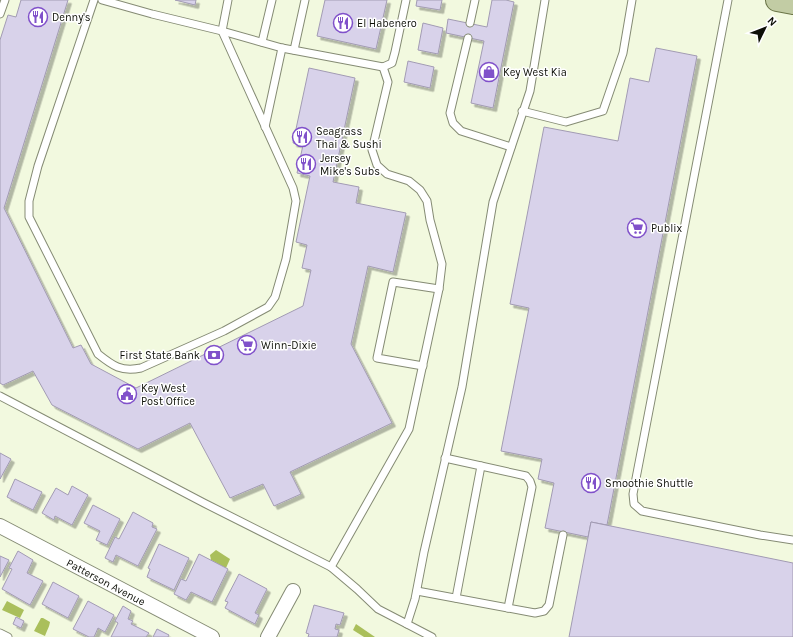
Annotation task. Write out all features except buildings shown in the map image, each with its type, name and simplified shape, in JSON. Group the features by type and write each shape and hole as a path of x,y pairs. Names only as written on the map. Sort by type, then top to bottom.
{"main road":[{"path":"777,0 793,3"}],"street":[{"name":"Patterson Avenue","path":"0,526 212,637"},
{"path":"268,637 293,591"}],"lane":[{"path":"0,14 5,0"},
{"path":"94,0 38,166 29,201 29,217 98,354 114,367 129,370 141,368 224,331 268,308 275,297 286,259 296,201 293,188 222,31 228,0"},
{"path":"102,0 282,48 383,67 392,63 406,0"},
{"path":"262,42 272,0"},
{"path":"294,50 306,0"},
{"path":"470,23 475,0"},
{"path":"407,624 417,591 424,552 462,387 494,202 530,90 545,0"},
{"path":"522,111 566,122 603,111 623,53 632,0"},
{"path":"728,0 634,486 634,504 642,511 760,535 793,540"},
{"path":"468,38 450,113 453,123 461,131 511,147"},
{"path":"265,127 282,48"},
{"path":"331,567 409,429 439,289 442,264 430,220 427,201 420,190 408,181 387,174 377,165 372,150 388,82 383,67"},
{"path":"423,366 377,358 393,282 439,289"},
{"path":"0,396 331,567 378,609 432,637"},
{"path":"446,458 526,476 530,481 532,487 508,608"},
{"path":"456,598 481,466"},
{"path":"417,591 535,613 544,611 549,605 563,535"},
{"path":"0,633 8,637"}],"shaded area":[{"path":"216,550 230,559 226,568 211,560 210,555"},
{"path":"7,601 24,610 20,618 2,610"},
{"path":"41,618 50,622 45,636 34,631"},
{"path":"356,624 375,637 364,637 353,630"}],"place":[{"name":"Denny's","path":"38,17"},
{"name":"El Habenero","path":"343,23"},
{"name":"Key West Kia","path":"489,72"},
{"name":"Seagrass Thai & Sushi","path":"302,137"},
{"name":"Jersey Mike's Subs","path":"306,164"},
{"name":"Publix","path":"637,228"},
{"name":"Winn-Dixie","path":"247,345"},
{"name":"First State Bank","path":"214,355"},
{"name":"Key West Post Office","path":"127,394"},
{"name":"Smoothie Shuttle","path":"591,483"}]}
